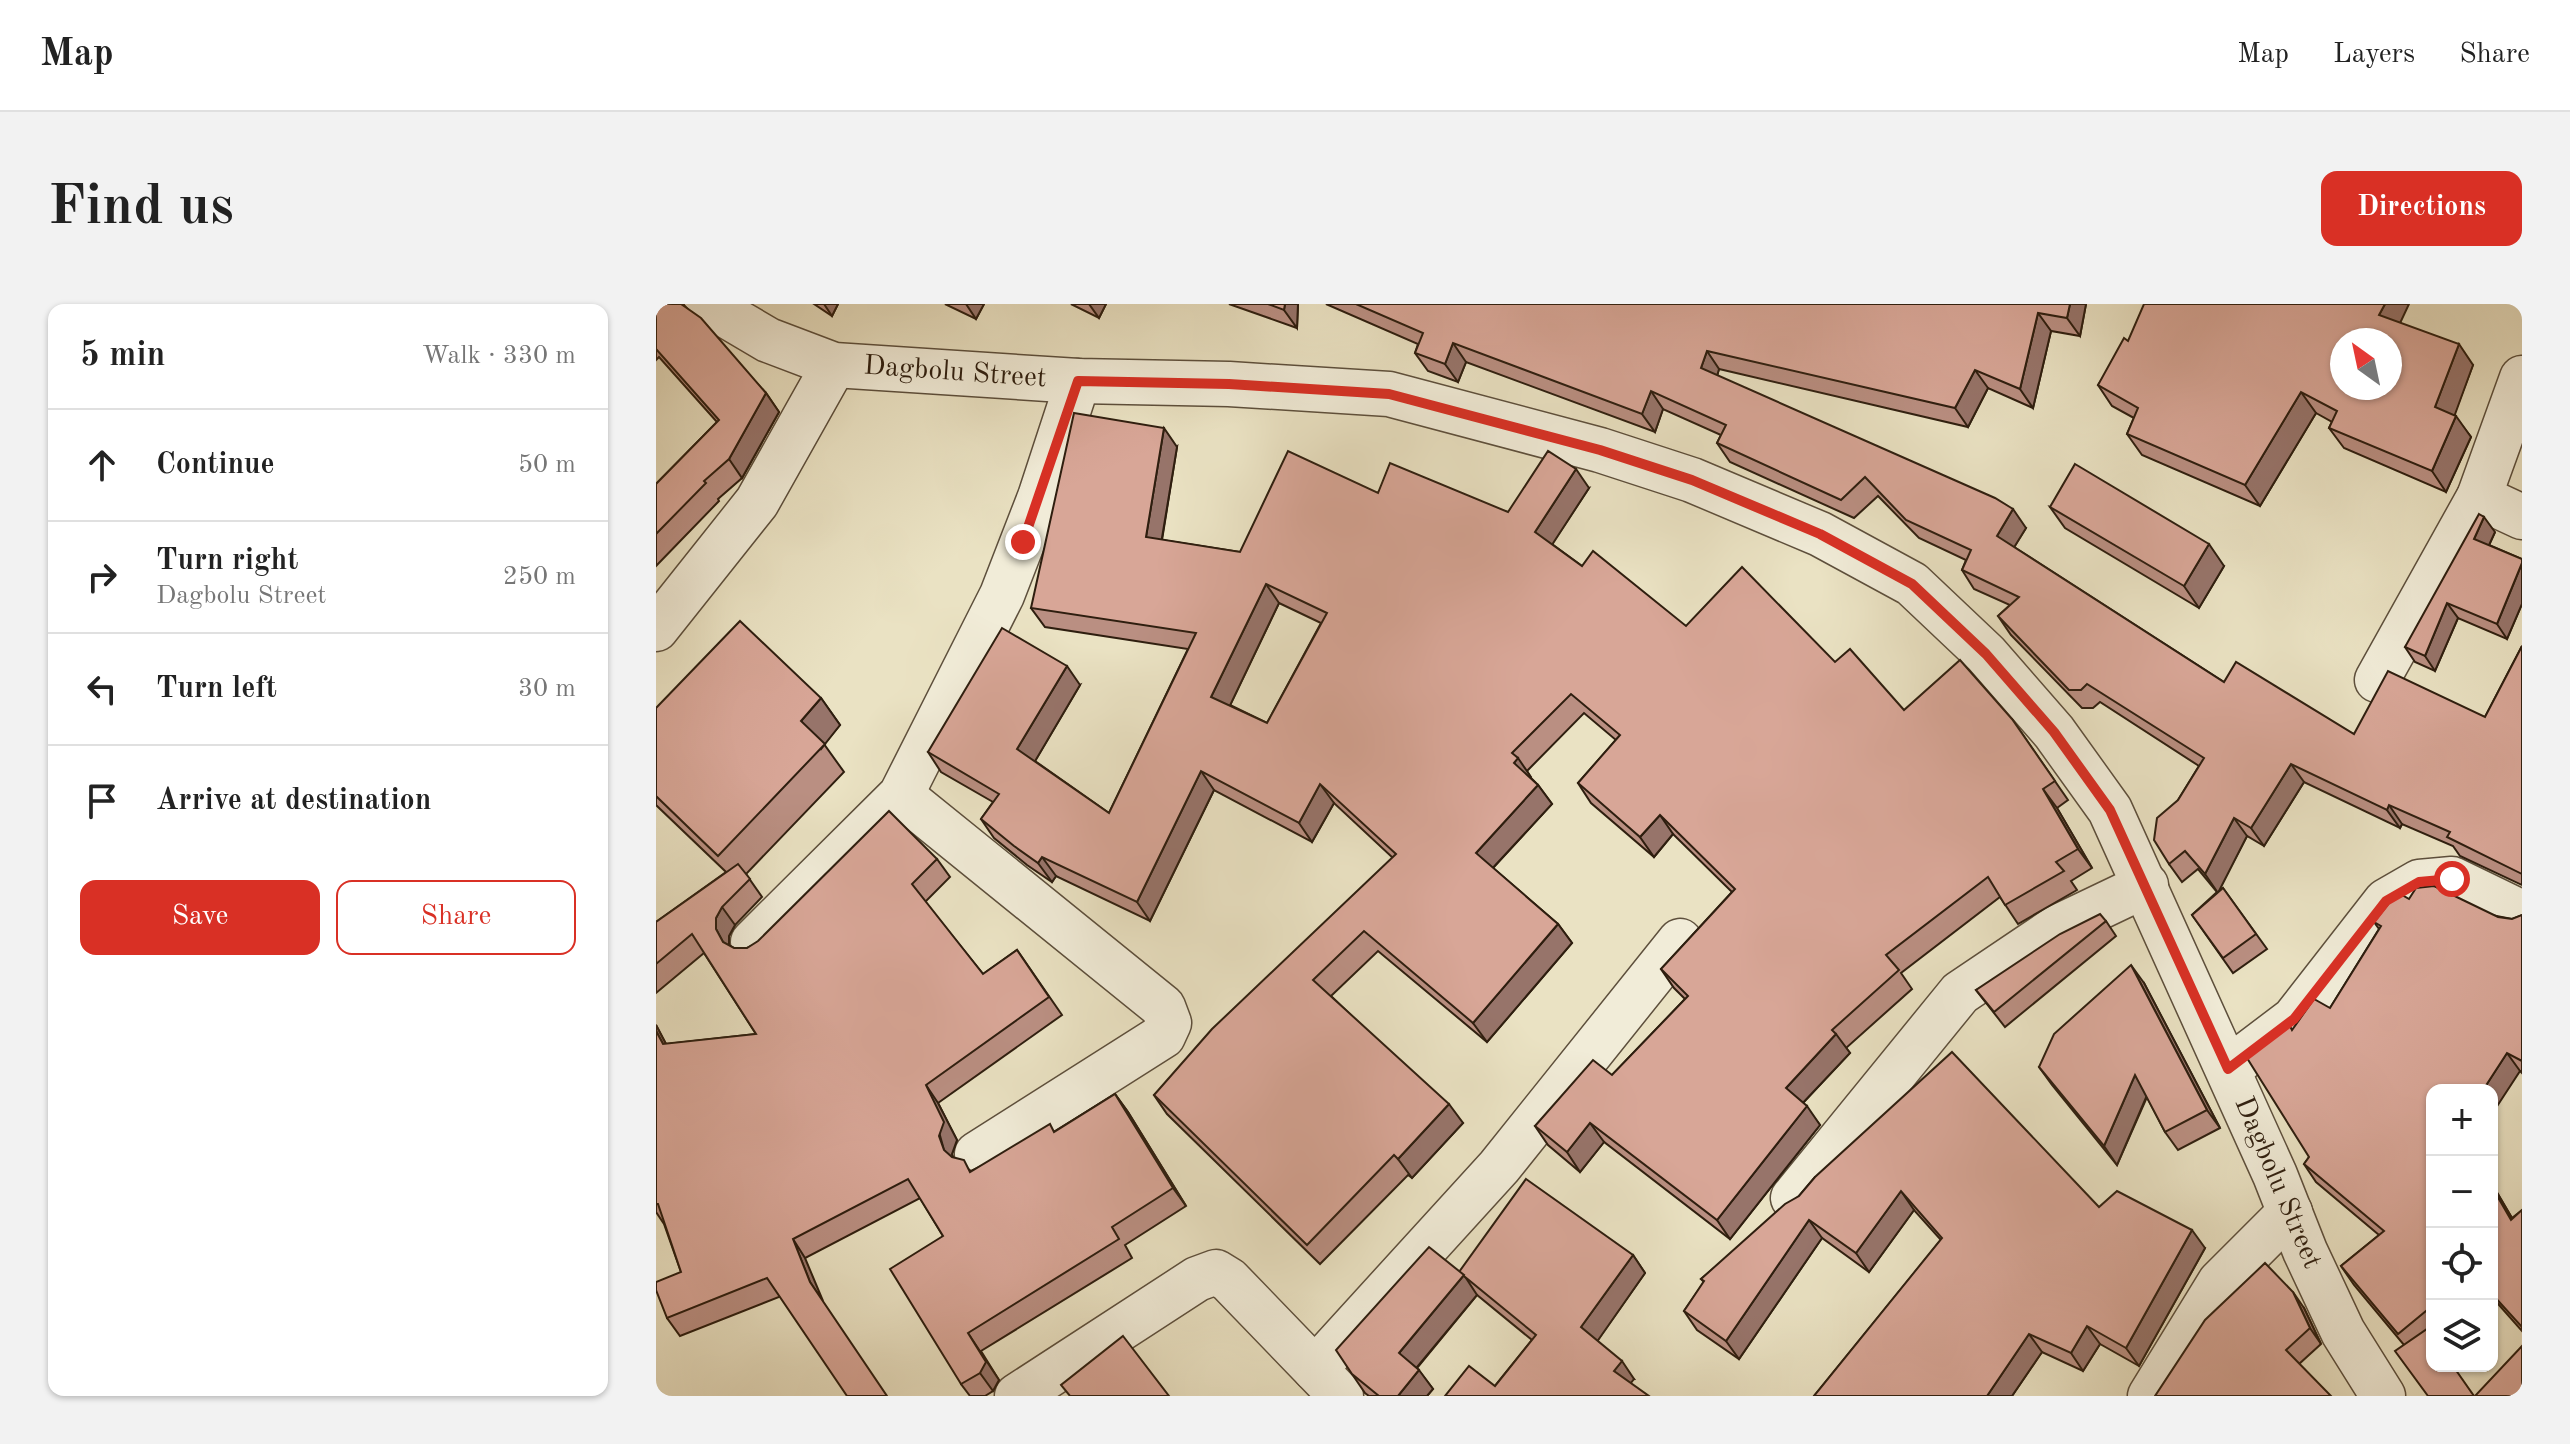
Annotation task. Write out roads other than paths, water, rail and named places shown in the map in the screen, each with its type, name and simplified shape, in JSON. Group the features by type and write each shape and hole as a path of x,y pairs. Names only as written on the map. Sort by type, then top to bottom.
{"street":[{"name":"Dagbolu Street","path":"707,304 768,340 834,365 1078,381 1229,384 1389,394 1600,450 1692,480 1820,534 1912,584 1986,654 2054,732 2110,810 2343,1332 2383,1396"},
{"path":"656,629 757,502 834,365"},
{"path":"2377,680 2479,497 2522,378"},
{"path":"753,942 901,795 1002,595 1036,508 1078,381"},
{"path":"2479,497 2522,517"},
{"path":"901,795 1163,1007 1169,1023 1163,1036 977,1154"},
{"path":"2228,1069 2294,1019 2386,901 2419,882 2452,879 2522,913"},
{"path":"1793,1198 1960,993 2058,927 2146,885"},
{"path":"1017,1396 1197,1279 1216,1272 1229,1280 1328,1382 1680,941"},
{"path":"2150,1396 2220,1282 2290,1212"}]}
